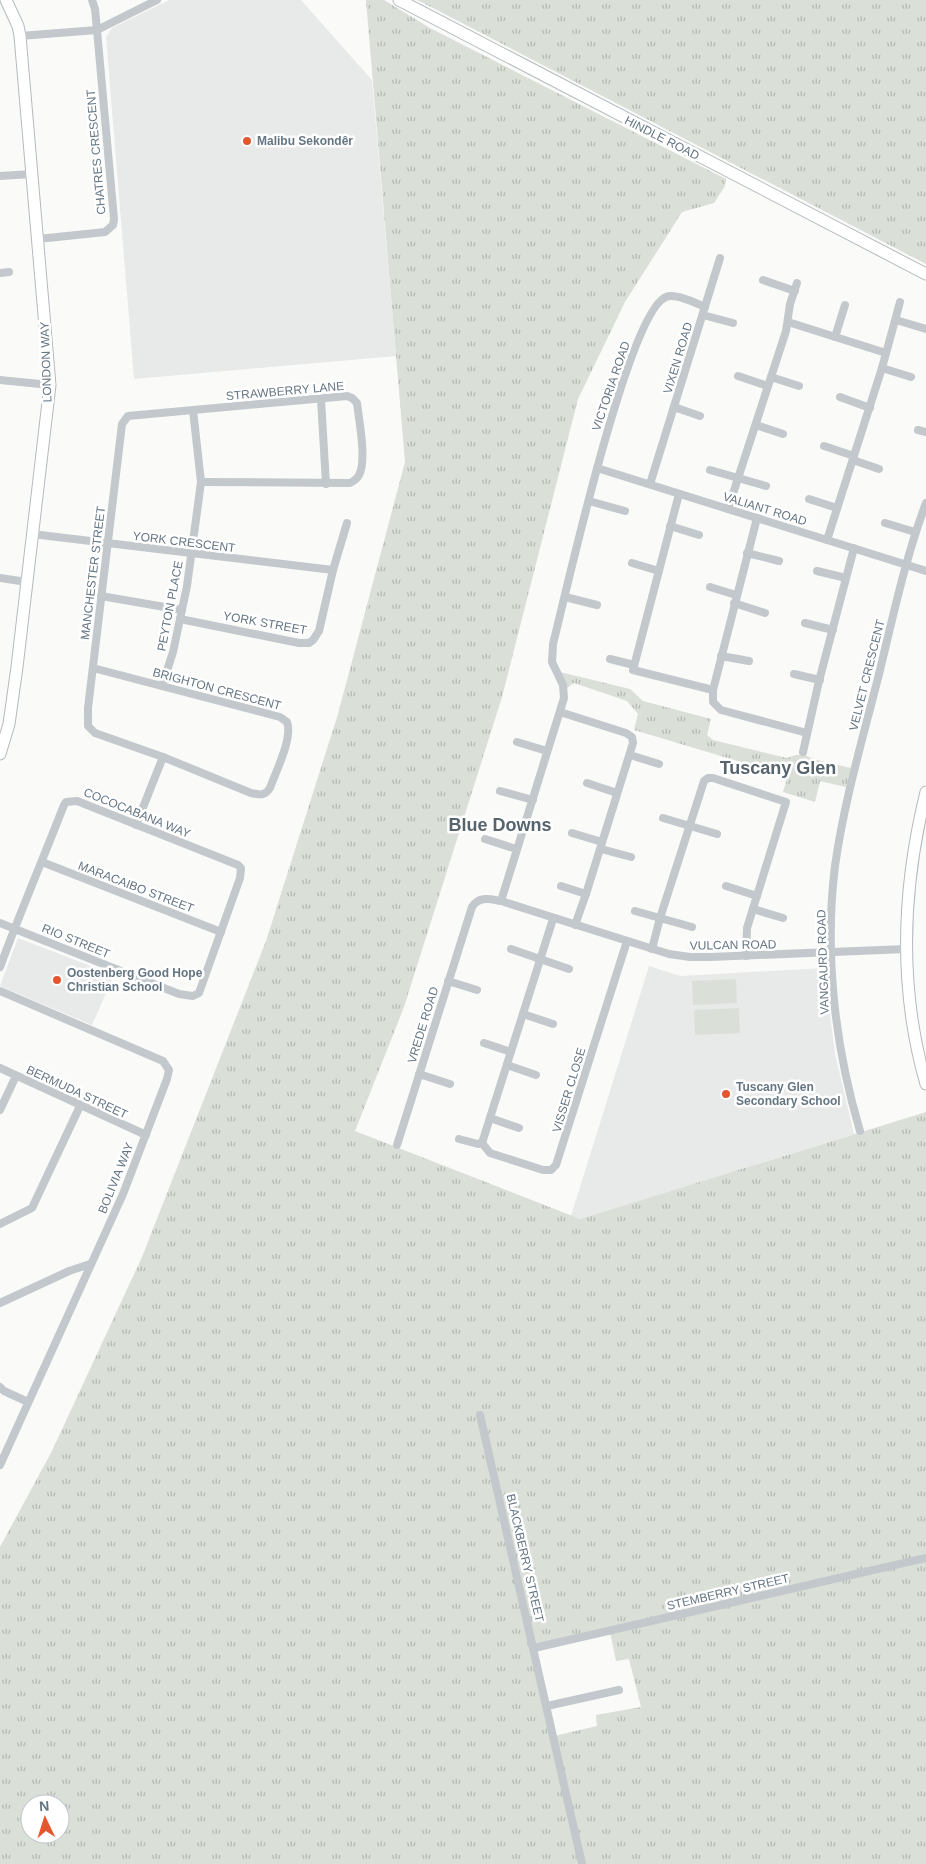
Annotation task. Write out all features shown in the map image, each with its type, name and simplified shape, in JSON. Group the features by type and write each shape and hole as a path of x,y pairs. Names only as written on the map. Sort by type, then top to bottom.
{"street":[{"name":"LONDON WAY","path":"0,754 9,724 50,385 20,36 18,26 6,0"},
{"name":"CHATRES CRESCENT","path":"38,238 105,232 113,225 97,30 92,0"},
{"path":"20,36 97,30 157,0"},
{"name":"HINDLE ROAD","path":"398,0 926,274"},
{"path":"0,176 32,174"},
{"name":"VIXEN ROAD","path":"650,484 720,258"},
{"path":"0,273 9,272"},
{"path":"763,280 794,291"},
{"path":"728,509 788,322 788,311 797,283"},
{"name":"VICTORIA ROAD","path":"501,901 564,698 563,685 553,667 552,654 589,501 613,410 627,366 638,340 661,299 671,295 704,311"},
{"path":"827,540 870,408 900,302"},
{"path":"835,337 845,305"},
{"name":"VIXEN ROAD","path":"704,311 733,323"},
{"path":"896,320 926,329"},
{"path":"788,322 886,353"},
{"path":"882,368 911,377"},
{"path":"738,376 768,386"},
{"path":"771,377 799,386"},
{"path":"0,380 50,385"},
{"name":"STRAWBERRY LANE","path":"128,416 350,397 357,403 362,457 361,469 356,479 350,483 201,482"},
{"path":"840,397 870,408"},
{"path":"321,399 326,484"},
{"name":"VIXEN ROAD","path":"674,408 700,416"},
{"name":"PEYTON PLACE","path":"162,686 173,652 182,610 201,482 193,410"},
{"name":"MANCHESTER STREET","path":"95,733 87,721 122,424 128,416"},
{"path":"756,425 784,434"},
{"path":"824,446 879,469"},
{"name":"VALIANT ROAD","path":"598,468 926,571"},
{"path":"710,470 766,486"},
{"path":"679,494 633,670 712,690"},
{"path":"809,499 837,508"},
{"path":"589,501 625,511"},
{"name":"VELVET CRESCENT","path":"849,790 906,564 926,503"},
{"path":"756,518 712,690 713,702 721,710 807,733"},
{"name":"YORK STREET","path":"180,619 299,643 309,643 314,640 319,631 346,523"},
{"path":"885,523 915,532"},
{"path":"670,526 699,535"},
{"name":"YORK CRESCENT","path":"32,534 333,570"},
{"path":"803,752 854,548"},
{"path":"747,553 779,561"},
{"path":"632,563 659,571"},
{"path":"816,571 846,578"},
{"path":"0,578 27,582"},
{"path":"710,587 736,595"},
{"path":"101,596 182,610"},
{"path":"565,597 597,605"},
{"path":"734,604 765,613"},
{"path":"805,624 833,630"},
{"path":"721,656 748,662"},
{"path":"610,659 634,665"},
{"name":"BRIGHTON CRESCENT","path":"93,668 280,717 287,722 289,728 287,740 270,788 266,794 262,795 251,794 163,757 95,733"},
{"path":"794,674 820,680"},
{"path":"560,712 626,733 632,737 630,755 575,925"},
{"path":"517,742 547,752"},
{"path":"630,755 659,764"},
{"path":"136,825 163,757"},
{"path":"652,949 660,918 704,782 710,778 786,802 746,934 746,956"},
{"path":"588,783 617,793"},
{"name":"VANGAURD ROAD","path":"849,790 835,866 832,906 832,952 837,1020 846,1082 860,1131"},
{"path":"500,791 533,800"},
{"path":"926,795 913,850 909,883 906,950 911,1017 926,1084"},
{"name":"COCOCABANA WAY","path":"0,964 64,805 70,801 77,801 238,865 241,874 199,993"},
{"path":"664,818 717,834"},
{"path":"572,833 631,857"},
{"path":"485,839 516,850"},
{"name":"MARACAIBO STREET","path":"42,862 221,932"},
{"path":"561,886 586,894"},
{"path":"726,886 758,896"},
{"name":"VULCAN ROAD","path":"478,900 487,898 501,901 553,919 677,956 746,956 906,950"},
{"name":"VREDE ROAD","path":"397,1145 472,907 478,900"},
{"path":"753,909 783,918"},
{"path":"635,911 692,927"},
{"path":"482,1144 553,919"},
{"name":"RIO STREET","path":"0,923 179,994 193,996 199,993"},
{"name":"VISSER CLOSE","path":"459,1139 482,1144 490,1153 543,1170 551,1170 556,1165 627,941"},
{"path":"511,949 569,969"},
{"name":"VREDE ROAD","path":"448,981 477,990"},
{"name":"BOLIVIA WAY","path":"0,991 163,1061 168,1066 169,1074 123,1194 0,1465"},
{"path":"523,1014 553,1024"},
{"path":"484,1043 511,1052"},
{"path":"507,1065 536,1075"},
{"name":"BERMUDA STREET","path":"0,1068 146,1135"},
{"name":"VREDE ROAD","path":"419,1074 450,1084"},
{"path":"0,1110 16,1076"},
{"path":"0,1224 32,1208 80,1106"},
{"path":"490,1118 519,1128"},
{"path":"0,1303 69,1271 90,1264"},
{"path":"0,1387 4,1391 28,1402"},
{"name":"BLACKBERRY STREET","path":"480,1415 547,1706 580,1864"},
{"name":"STEMBERRY STREET","path":"534,1648 926,1558"},
{"path":"547,1706 619,1690"}],"shaded area":[{"name":"Malibu Sekondêr","path":"169,0 301,0 372,80 396,356 134,379 106,37 112,28"},
{"name":"Oostenberg Good Hope Christian School","path":"18,938 114,975 92,1025 0,986"},
{"name":"Tuscany Glen Secondary School","path":"649,966 680,976 824,968 835,1054 854,1134 580,1219 571,1216"}],"green space":[{"path":"366,0 384,0 430,28 726,179 725,186 714,203 682,212 625,302 578,399 502,697 404,1007 355,1131 580,1219 926,1112 926,1864 0,1864 0,1547 52,1451 142,1257 266,941 338,714 405,462","holes":["610,1632 616,1661 629,1659 641,1707 596,1715 597,1726 554,1736 535,1648"]},
{"path":"417,0 926,0 926,264 433,8"},
{"path":"560,672 630,689 643,701 711,719 707,735 713,740 787,758 803,755 851,768 846,787 820,781 815,802 783,792 788,776 634,730 638,714 627,701 574,683 567,688"},
{"path":"736,979 737,1003 693,1005 692,981"},
{"path":"739,1008 740,1033 695,1035 694,1010"}],"place":[{"name":"Malibu Sekondêr","path":"247,141"},
{"name":"Oostenberg Good Hope Christian School","path":"57,980"},
{"name":"Tuscany Glen Secondary School","path":"726,1094"}],"district":[{"name":"Tuscany Glen","path":"778,768"},
{"name":"Blue Downs","path":"500,825"}]}
